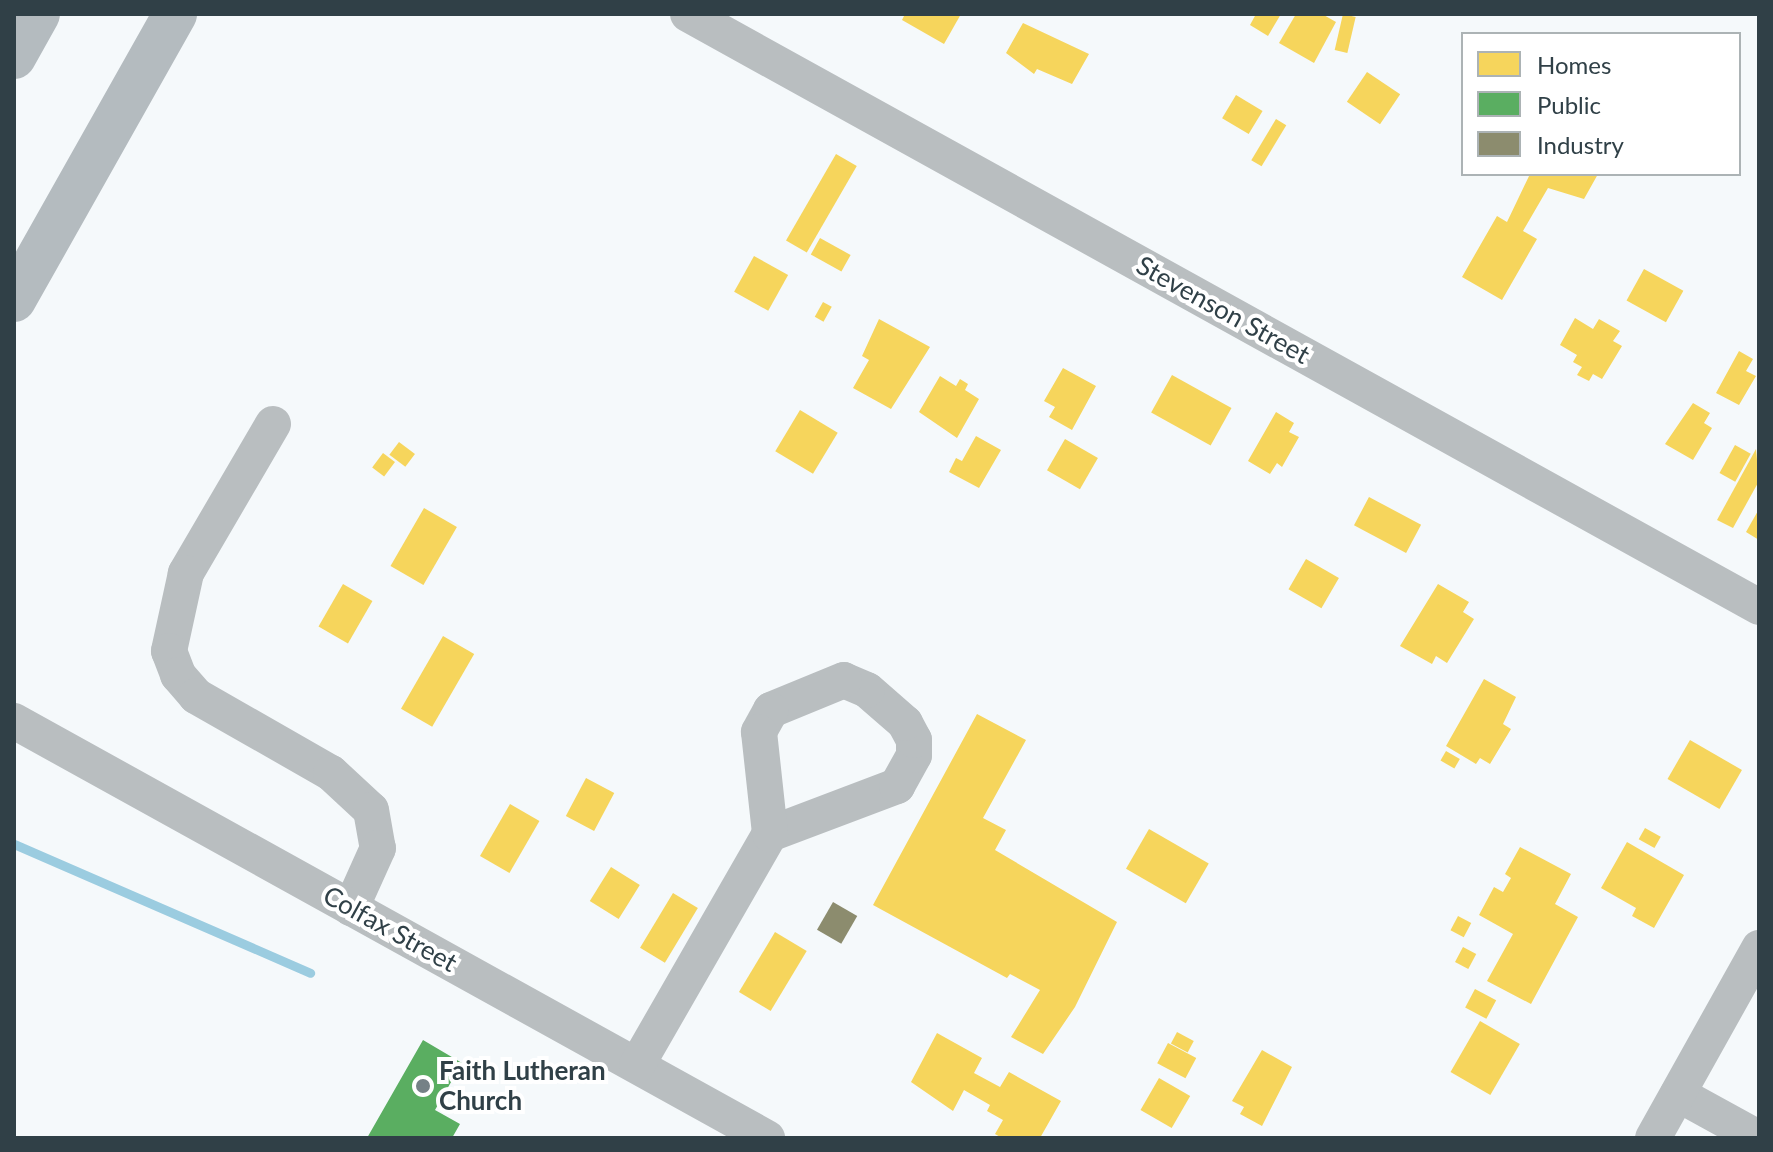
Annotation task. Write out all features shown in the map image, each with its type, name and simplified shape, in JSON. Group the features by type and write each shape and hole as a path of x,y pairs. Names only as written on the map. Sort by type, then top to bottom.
{"highway":[{"path":"14,57 38,14"},
{"path":"14,300 175,14"}],"street":[{"name":"Stevenson Street","path":"688,14 1759,607"},
{"path":"273,424 186,573 169,651 178,675 196,696 331,773 371,810 378,848 351,908"},
{"path":"637,1065 770,834 759,732 771,710 844,680 867,690 905,723 914,740 914,755 897,786 770,834"},
{"name":"Colfax Street","path":"14,721 767,1138"},
{"path":"1653,1138 1759,948"},
{"path":"1678,1094 1758,1138"}],"building: Homes":[{"path":"905,14 961,14 944,44 902,20"},
{"path":"1256,14 1281,14 1268,36 1250,25"},
{"path":"1296,14 1322,14 1336,22 1314,63 1279,43"},
{"path":"1343,14 1356,17 1347,53 1335,50"},
{"path":"1023,23 1089,54 1072,84 1037,69 1034,74 1006,53"},
{"path":"1367,72 1400,94 1380,124 1347,102"},
{"path":"1236,95 1263,111 1249,134 1222,118"},
{"path":"1276,119 1286,125 1262,166 1251,160"},
{"path":"836,154 857,166 807,253 786,241"},
{"path":"1529,176 1597,176 1584,199 1548,188 1523,231 1537,239 1502,300 1462,277 1497,216 1507,222"},
{"path":"820,238 851,255 841,272 811,255"},
{"path":"754,256 788,275 768,311 734,292"},
{"path":"1644,269 1683,291 1666,322 1627,300"},
{"path":"823,302 832,307 824,322 815,317"},
{"path":"1575,318 1593,329 1599,319 1620,331 1613,341 1622,346 1602,379 1593,374 1589,381 1577,375 1582,367 1573,362 1577,355 1560,345"},
{"path":"879,319 930,347 891,409 853,388 869,360 862,356"},
{"path":"1739,351 1753,359 1746,371 1756,376 1739,405 1716,393"},
{"path":"1063,368 1096,386 1072,430 1049,417 1055,407 1044,401"},
{"path":"1172,375 1231,408 1211,446 1151,413"},
{"path":"940,376 956,386 960,379 968,384 965,390 979,399 957,438 919,412"},
{"path":"1693,403 1710,413 1704,423 1712,428 1693,460 1665,444"},
{"path":"800,410 838,433 813,474 775,451"},
{"path":"1276,412 1294,423 1289,432 1299,437 1282,467 1277,463 1270,474 1248,461"},
{"path":"976,436 1001,450 979,488 949,472 956,458 962,461"},
{"path":"1065,439 1098,458 1080,489 1047,470"},
{"path":"399,442 415,454 405,467 389,455"},
{"path":"1735,445 1751,454 1735,482 1719,473"},
{"path":"1756,449 1759,481 1733,528 1717,520"},
{"path":"383,453 395,462 384,476 372,467"},
{"path":"1369,497 1421,525 1406,553 1354,525"},
{"path":"424,508 457,527 423,585 391,566"},
{"path":"1759,509 1759,540 1746,532"},
{"path":"1306,559 1339,578 1321,608 1288,589"},
{"path":"343,584 372,601 348,643 318,626"},
{"path":"1438,584 1469,602 1463,612 1474,619 1447,663 1436,656 1432,664 1400,646"},
{"path":"443,636 474,654 432,727 401,709"},
{"path":"1484,679 1516,697 1503,724 1511,729 1490,764 1480,758 1476,764 1446,746"},
{"path":"977,714 1026,740 983,818 1006,830 995,850 1117,922 1075,1007 1043,1054 1011,1037 1040,990 1010,974 1007,978 873,905"},
{"path":"1690,740 1742,770 1719,809 1668,779"},
{"path":"1446,751 1460,759 1454,769 1440,761"},
{"path":"586,778 614,793 594,831 566,816"},
{"path":"510,804 539,821 509,873 480,856"},
{"path":"1645,828 1661,837 1654,848 1639,839"},
{"path":"1149,829 1209,864 1186,903 1126,869"},
{"path":"1627,842 1684,875 1654,928 1632,916 1636,908 1601,888"},
{"path":"1520,847 1571,874 1555,904 1578,917 1531,1004 1487,981 1513,934 1479,915 1494,887 1503,892 1511,878 1505,874"},
{"path":"611,867 640,885 619,919 590,901"},
{"path":"673,893 698,908 665,963 640,948"},
{"path":"1458,916 1471,923 1464,937 1450,930"},
{"path":"775,932 807,951 771,1011 739,992"},
{"path":"1463,947 1476,954 1468,969 1455,962"},
{"path":"1475,989 1496,1000 1486,1019 1465,1008"},
{"path":"1480,1021 1520,1044 1490,1095 1450,1072"},
{"path":"1177,1032 1194,1041 1188,1052 1171,1043"},
{"path":"937,1033 982,1058 974,1073 1000,1087 1009,1072 1061,1101 1040,1138 1002,1138 995,1134 1003,1120 987,1111 990,1105 964,1090 953,1111 911,1082"},
{"path":"1168,1043 1196,1058 1185,1078 1157,1063"},
{"path":"1262,1050 1292,1067 1262,1126 1240,1114 1244,1107 1232,1101"},
{"path":"1159,1078 1190,1096 1172,1128 1140,1110"}],"building: Public":[{"name":"Faith Lutheran Church","path":"423,1040 462,1063 435,1110 460,1124 452,1138 367,1138"}],"building: Industry":[{"path":"833,902 857,916 841,944 817,930"}],"waterway":[{"path":"14,844 310,973"}],"place":[{"name":"Faith Lutheran Church","path":"423,1086"}]}
